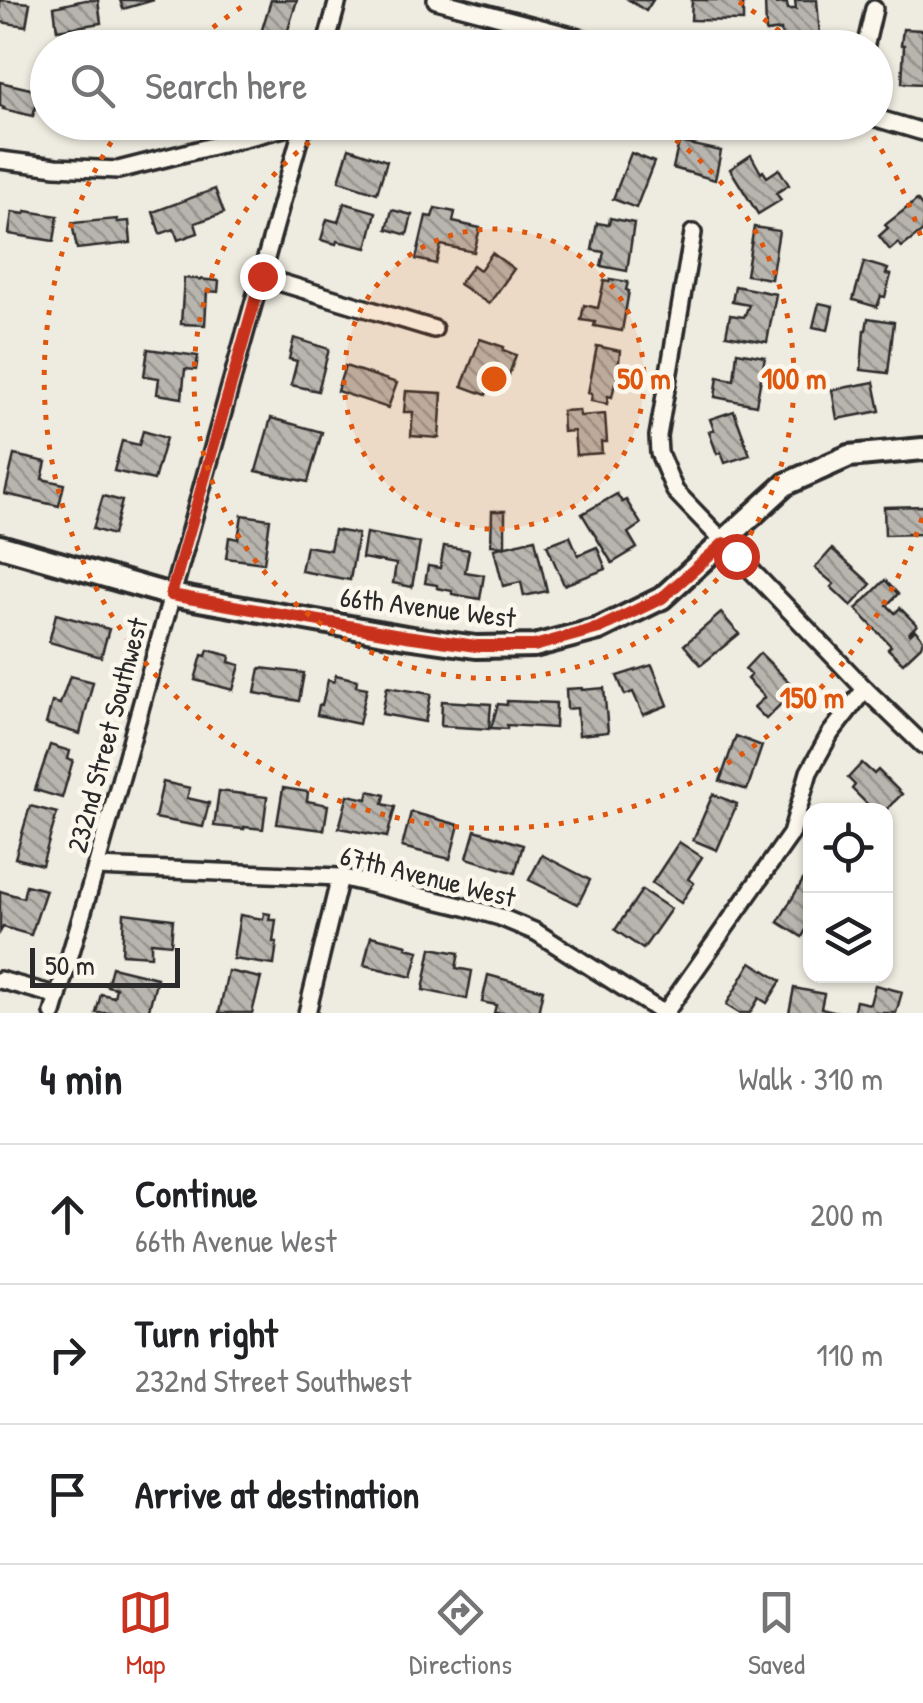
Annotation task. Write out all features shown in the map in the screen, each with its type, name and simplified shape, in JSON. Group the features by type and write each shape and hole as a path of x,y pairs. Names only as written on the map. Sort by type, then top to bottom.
{"street":[{"path":"329,30 338,0"},
{"path":"436,0 549,30"},
{"path":"870,30 874,9"},
{"path":"893,123 923,132"},
{"path":"0,160 118,170 237,140"},
{"name":"232nd Street Southwest","path":"52,1013 299,140"},
{"path":"693,233 660,419 659,453 665,473 675,491 724,543 923,746"},
{"path":"262,276 434,329"},
{"name":"66th Avenue West","path":"0,546 171,595 476,646 534,646 599,628 662,598 786,484 849,456 923,449"},
{"path":"664,1013 791,834 809,772 830,734 865,689"},
{"name":"67th Avenue West","path":"96,868 340,877 500,916 536,932 664,1013"},
{"path":"307,1013 340,877"},
{"path":"0,980 58,996"}],"building":[{"path":"0,0 30,3 26,26 0,22"},
{"path":"98,0 101,23 57,30 54,7"},
{"path":"120,0 154,0 123,9"},
{"path":"271,0 297,0 288,30 262,30"},
{"path":"629,0 653,0 646,11"},
{"path":"692,0 743,0 743,21 691,20"},
{"path":"765,0 787,3 788,9 796,9 795,0 817,0 820,30 766,30"},
{"path":"903,29 923,30 923,84 902,83"},
{"path":"0,82 30,89 30,115 0,106"},
{"path":"679,142 721,151 715,180 673,168"},
{"path":"349,148 387,161 377,193 339,181"},
{"path":"631,153 654,162 636,208 613,199"},
{"path":"751,155 761,173 767,177 779,169 789,185 776,193 781,200 758,214 730,169"},
{"path":"215,189 224,213 195,223 198,233 178,240 174,229 160,234 153,212"},
{"path":"917,200 923,208 923,231 902,247 898,243 890,250 879,236 888,228 885,225"},
{"path":"344,203 376,212 367,248 321,240 327,219 338,222"},
{"path":"435,208 455,212 453,222 480,228 474,252 441,245 436,264 416,259 426,216 432,217"},
{"path":"392,210 412,215 407,235 387,229"},
{"path":"12,212 58,216 54,241 9,234"},
{"path":"610,218 634,223 627,271 601,266 604,252 592,250 597,223 609,225"},
{"path":"129,221 131,243 77,249 72,223"},
{"path":"754,227 779,231 771,279 746,275"},
{"path":"492,253 514,269 489,304 459,284 473,265 480,270"},
{"path":"864,262 888,269 886,274 891,275 885,297 881,296 877,307 853,300"},
{"path":"184,278 219,281 218,292 207,291 205,325 181,324"},
{"path":"604,281 628,282 622,331 581,320 584,305 598,308"},
{"path":"735,286 776,294 767,342 726,335 730,315 744,317 749,305 732,302"},
{"path":"819,303 833,306 828,330 813,327"},
{"path":"868,318 894,322 888,373 861,370"},
{"path":"294,338 329,349 318,391 291,385 297,361 289,359"},
{"path":"480,339 516,355 504,389 490,384 486,395 462,386"},
{"path":"597,346 620,351 617,383 607,404 591,401 592,394 588,393"},
{"path":"148,349 198,356 196,370 185,369 182,398 157,394 159,378 144,376"},
{"path":"737,352 765,357 756,405 715,397 718,377 734,380"},
{"path":"345,366 397,383 388,408 337,391"},
{"path":"874,382 880,411 837,419 832,390"},
{"path":"406,391 442,393 439,438 411,436 413,412 404,412"},
{"path":"579,410 580,416 605,414 607,442 601,442 602,453 576,455 574,431 563,432 562,411"},
{"path":"734,411 750,455 725,463 709,432 714,430 710,419"},
{"path":"271,418 322,432 308,482 256,471"},
{"path":"143,431 166,438 154,480 114,471 122,441 139,445"},
{"path":"14,455 46,462 42,479 64,484 59,506 5,494"},
{"path":"617,494 622,502 626,500 641,524 628,533 637,548 612,563 582,514"},
{"path":"103,496 122,501 113,535 93,529"},
{"path":"923,506 923,534 885,535 884,507"},
{"path":"492,511 505,511 505,546 491,545"},
{"path":"242,515 270,519 264,563 226,558 229,537 238,539"},
{"path":"334,530 358,534 350,580 301,571 306,546 330,550"},
{"path":"366,533 420,543 412,587 393,583 396,564 362,558"},
{"path":"570,536 578,555 597,547 606,569 564,585 547,545"},
{"path":"535,539 547,591 524,596 521,582 503,586 494,549"},
{"path":"444,546 469,550 465,572 484,575 480,599 452,594 425,583 428,566 440,568"},
{"path":"832,549 871,584 851,606 815,568"},
{"path":"885,580 898,594 887,605 895,613 900,608 917,625 910,635 915,630 923,639 903,663 856,609"},
{"path":"721,613 739,634 701,665 684,645"},
{"path":"56,614 109,629 101,657 49,642"},
{"path":"208,650 230,656 229,662 240,665 233,690 195,680 202,655 206,656"},
{"path":"760,653 796,689 766,719 754,707 765,697 747,679 751,675 745,669"},
{"path":"652,665 668,705 643,715 633,692 625,695 617,676"},
{"path":"260,668 304,673 299,701 255,693"},
{"path":"336,675 357,680 356,686 367,688 359,724 317,715 328,680 334,682"},
{"path":"70,676 93,682 80,734 46,724 52,702 60,704"},
{"path":"387,687 431,694 425,722 382,714"},
{"path":"604,688 608,732 579,735 577,708 567,709 566,689"},
{"path":"442,701 491,704 489,729 441,726"},
{"path":"507,701 556,703 555,728 491,728 498,704 507,705"},
{"path":"736,736 762,746 747,790 720,781"},
{"path":"50,745 70,751 68,759 73,760 62,798 35,790"},
{"path":"862,763 874,774 878,770 902,794 893,803 866,803 852,789 855,785 848,778"},
{"path":"163,782 190,788 187,798 209,803 203,827 155,818"},
{"path":"283,788 308,792 307,801 328,805 324,830 277,824"},
{"path":"219,791 267,797 263,829 214,826"},
{"path":"369,791 385,795 383,804 395,807 387,837 339,828 348,795 367,799"},
{"path":"713,794 737,804 717,850 693,840"},
{"path":"30,806 57,813 42,865 15,858"},
{"path":"411,812 459,825 450,859 402,847"},
{"path":"475,830 523,845 515,873 467,858"},
{"path":"679,842 702,857 688,879 694,883 681,903 652,883"},
{"path":"542,855 590,880 578,904 529,880"},
{"path":"803,880 802,937 778,922"},
{"path":"26,885 46,890 31,935 3,927 0,932 0,891 23,898"},
{"path":"642,890 671,909 643,949 615,930"},
{"path":"124,913 173,919 171,944 151,942 151,956 122,954"},
{"path":"264,913 270,914 269,920 276,920 274,965 233,959 240,915 263,919"},
{"path":"371,936 419,951 412,977 364,965"},
{"path":"431,948 459,953 456,968 472,971 467,999 423,990"},
{"path":"751,962 781,981 767,1003 759,998 750,1013 739,1013 726,1005"},
{"path":"112,967 157,978 148,1013 96,1013 101,994 114,997 116,988 107,986"},
{"path":"228,971 261,978 252,1013 219,1013"},
{"path":"488,975 543,990 538,1013 494,1013 496,1005 482,1002"},
{"path":"875,985 902,992 896,1013 853,1013 856,1001 870,1004"},
{"path":"794,988 824,994 821,1008 842,1013 789,1013"}],"route":[{"path":"262,276 171,595 476,646 534,646 599,628 662,598 724,543 736,556"}]}
